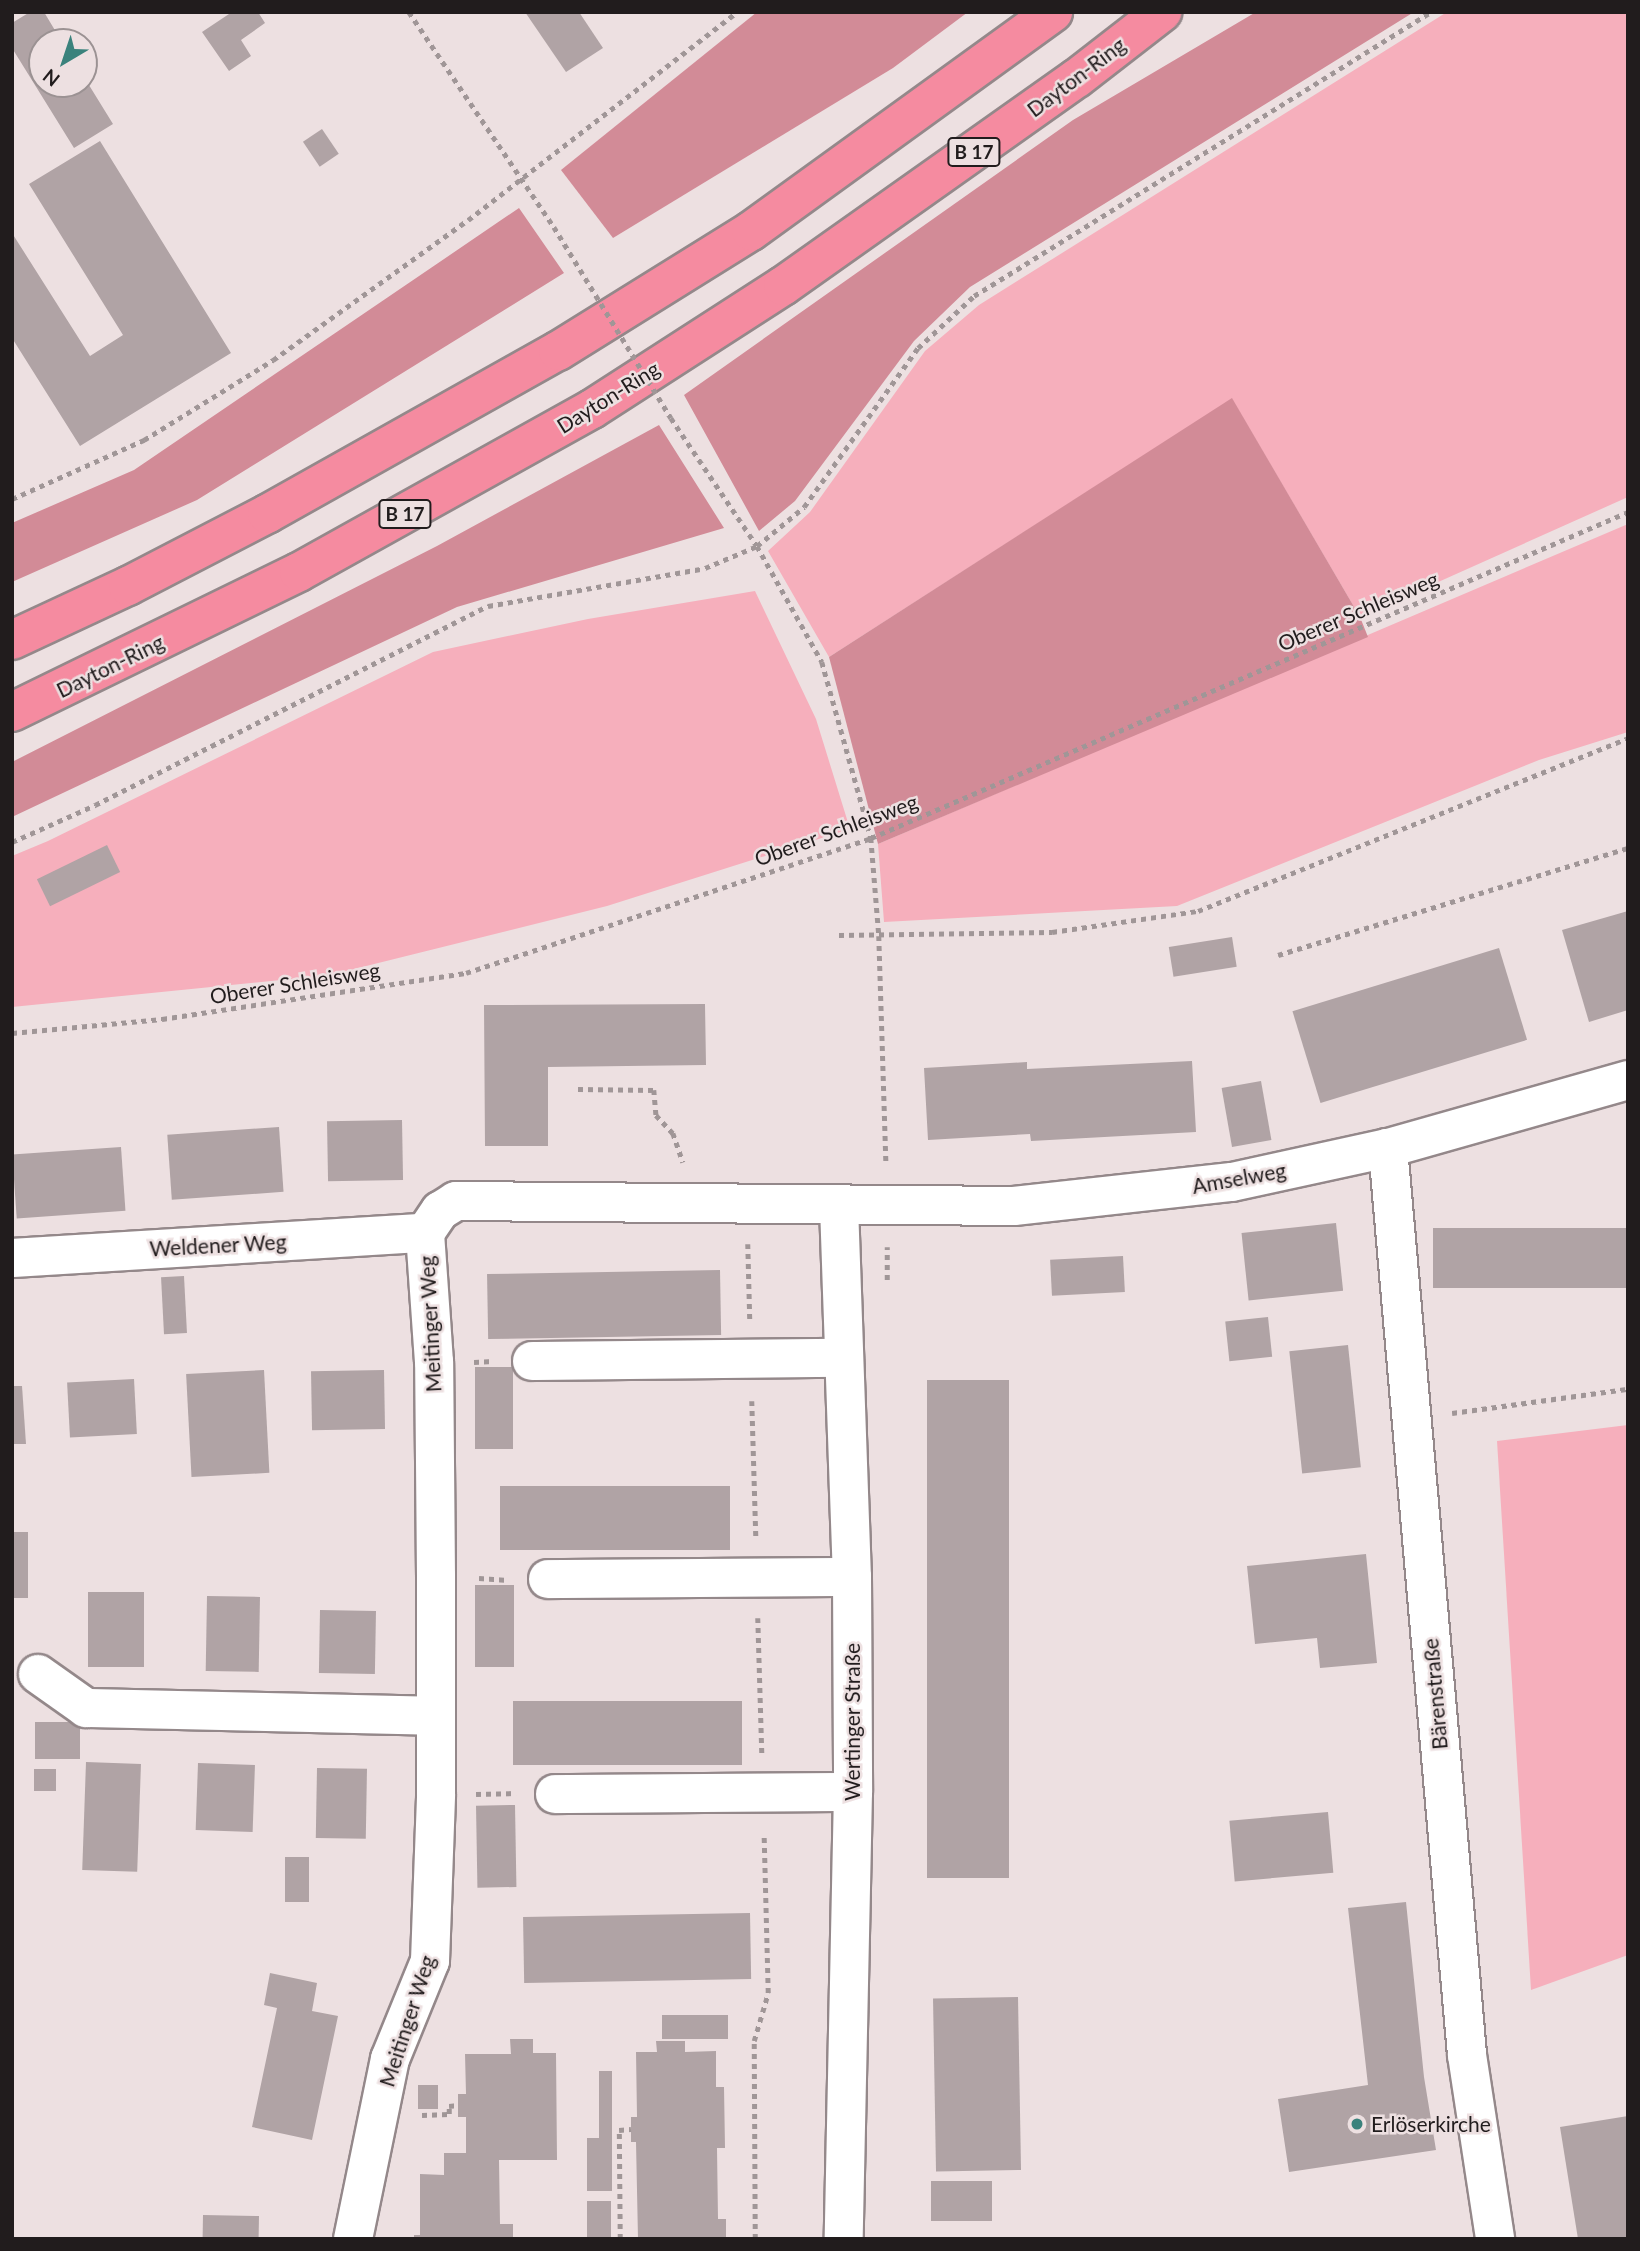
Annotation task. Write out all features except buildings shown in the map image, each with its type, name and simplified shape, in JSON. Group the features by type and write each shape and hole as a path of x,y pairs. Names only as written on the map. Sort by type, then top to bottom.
{"highway":[{"path":"12,640 128,586 267,514 558,351 751,231 1053,12"},
{"name":"Dayton-Ring","path":"12,712 299,572 592,409 783,286 1077,78 1162,12"}],"street":[{"name":"Amselweg","path":"839,1206 1014,1206 1232,1182 1388,1148 1628,1080"},
{"name":"Bärenstraße","path":"1388,1148 1467,2055 1495,2239"},
{"name":"Meitinger Weg","path":"354,2239 390,2059 430,1961 436,1794 434,1362 425,1233 440,1211 456,1202 839,1206"},
{"name":"Wertinger Straße","path":"839,1206 852,1577 853,1792 844,2239"},
{"name":"Weldener Weg","path":"12,1258 425,1233"},
{"path":"532,1362 844,1358"},
{"path":"548,1579 852,1577"},
{"path":"38,1674 86,1708 435,1716"},
{"path":"555,1794 853,1792"}],"path":[{"path":"409,12 522,177 671,418 757,546 822,662 871,838 879,936 887,1205"},
{"path":"12,499 144,440 273,360 457,228 737,12"},
{"path":"12,842 96,805 488,606 705,568 757,546 804,507 918,348 974,296 1431,12"},
{"name":"Oberer Schleisweg","path":"12,1033 162,1019 466,973 871,838 1628,512"},
{"path":"839,935 1052,932 1198,911 1628,738"},
{"path":"1278,955 1628,848"},
{"path":"578,1089 654,1090 656,1115 673,1133 683,1157 684,1204"},
{"path":"746,1205 768,1993 754,2041 755,2239"},
{"path":"1412,1417 1628,1389"},
{"path":"620,2239 619,2130 631,2129"}],"shaded area":[{"path":"757,12 968,12 893,68 613,238 561,170"},
{"path":"1256,12 1414,12 970,287 914,341 795,501 759,531 684,395 1073,120"},
{"path":"1447,12 1628,12 1628,497 1360,617 1232,399 829,657 768,551 810,512 925,351 979,305"},
{"path":"519,208 564,273 197,500 12,582 12,523 134,470"},
{"path":"1232,398 1360,617 1368,637 878,844 829,657"},
{"path":"659,425 724,528 457,607 12,817 12,762 437,546"},
{"path":"1628,524 1628,732 1539,760 1177,906 884,922 878,844"},
{"path":"755,591 816,719 850,829 607,906 330,975 12,1007 12,856 48,841 433,652 588,619"},
{"path":"1628,1425 1628,1955 1531,1990 1497,1441"}],"place":[{"name":"Erlöserkirche","path":"1357,2124"}]}
